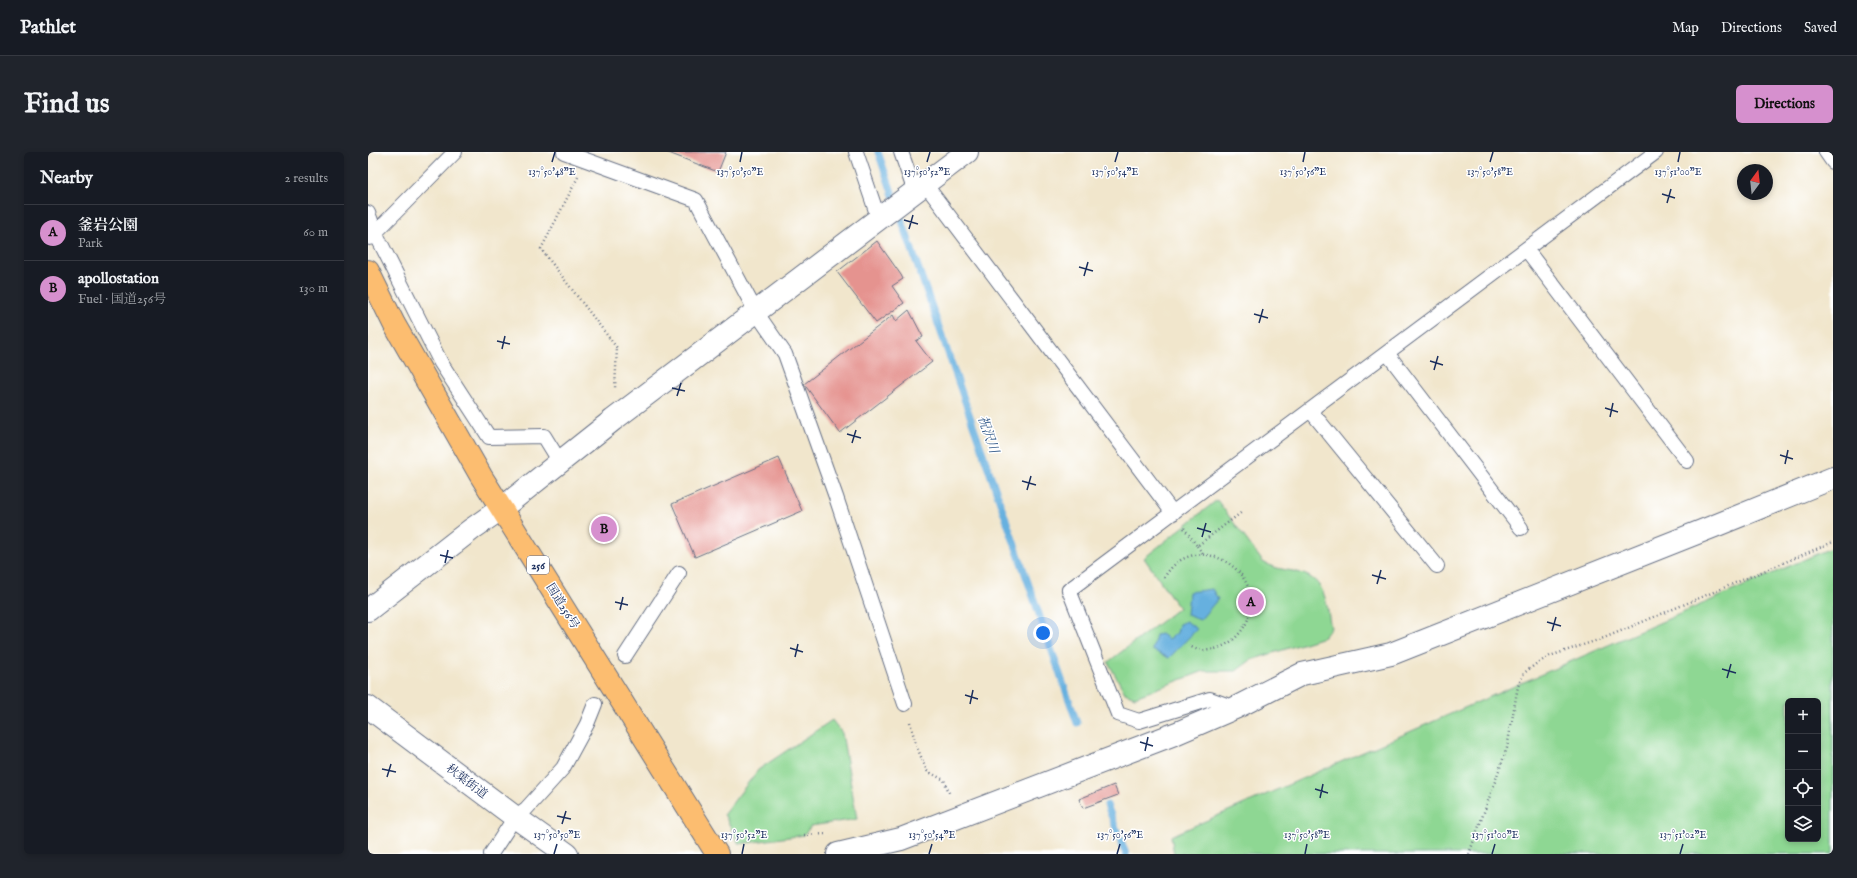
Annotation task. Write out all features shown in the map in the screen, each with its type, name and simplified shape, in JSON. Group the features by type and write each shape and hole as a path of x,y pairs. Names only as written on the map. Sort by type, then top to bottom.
{"highway":[{"name":"国道256号","path":"368,271 398,330 481,476 717,854"}],"street":[{"path":"368,610 502,508 613,420 967,152"},
{"path":"838,854 901,839 1177,733 1235,708 1302,674 1391,654 1718,526 1833,478"},
{"name":"秋葉街道","path":"368,707 567,854"}],"lane":[{"path":"372,237 455,152"},
{"path":"564,152 696,200 756,312 785,354 836,497 905,704"},
{"path":"856,152 881,218"},
{"path":"901,152 917,191 1173,513"},
{"path":"1235,708 1210,699 1139,721 1118,714 1069,590 1656,152"},
{"path":"1826,152 1833,162"},
{"path":"368,213 372,237 441,363 489,437 544,436 560,462"},
{"path":"1526,249 1687,461"},
{"path":"1387,353 1521,528"},
{"path":"1310,410 1436,566"},
{"path":"625,656 679,572"},
{"path":"491,854 515,817 526,809 563,768 587,724 595,704"}],"path":[{"path":"587,160 541,249 617,348 613,420"},
{"path":"1197,546 1242,512"},
{"path":"1173,513 1204,555"},
{"path":"1469,854 1507,748 1518,686 1524,673 1550,656 1604,638 1833,542"},
{"path":"1164,578 1170,568 1181,559 1204,555 1215,556 1234,565 1248,587 1253,600 1249,617 1240,633 1228,644 1213,649 1200,650 1189,646"},
{"path":"905,704 916,745 927,771 944,780"}],"green space":[{"path":"1217,500 1263,562 1274,567 1304,574 1318,584 1325,599 1331,628 1324,637 1251,660 1236,671 1204,671 1135,697 1125,693 1108,662 1179,608 1144,558"},
{"path":"1833,547 1833,854 1174,854 1171,836"},
{"path":"832,720 842,733 857,819 811,826 804,835 739,844 724,814 758,770"}],"water":[{"path":"1212,589 1218,599 1200,620 1187,615 1189,592"},
{"path":"1186,621 1197,629 1169,658 1152,650 1156,635 1161,634 1168,639 1177,633 1179,624"}],"building":[{"path":"666,152 726,152 718,172"},
{"path":"877,241 903,279 892,286 904,303 876,323 837,272"},
{"path":"909,310 923,337 916,341 932,362 840,433 804,384 893,315 896,321"},
{"path":"779,458 802,511 695,557 672,504"},
{"path":"1114,785 1118,795 1083,808 1079,799"}],"waterway":[{"name":"祝沢川","path":"878,152 1077,723"},
{"name":"祝沢川","path":"1107,805 1126,854"}],"place":[{"name":"apollostation","path":"604,529"},
{"name":"釜岩公園","path":"1251,602"}]}
